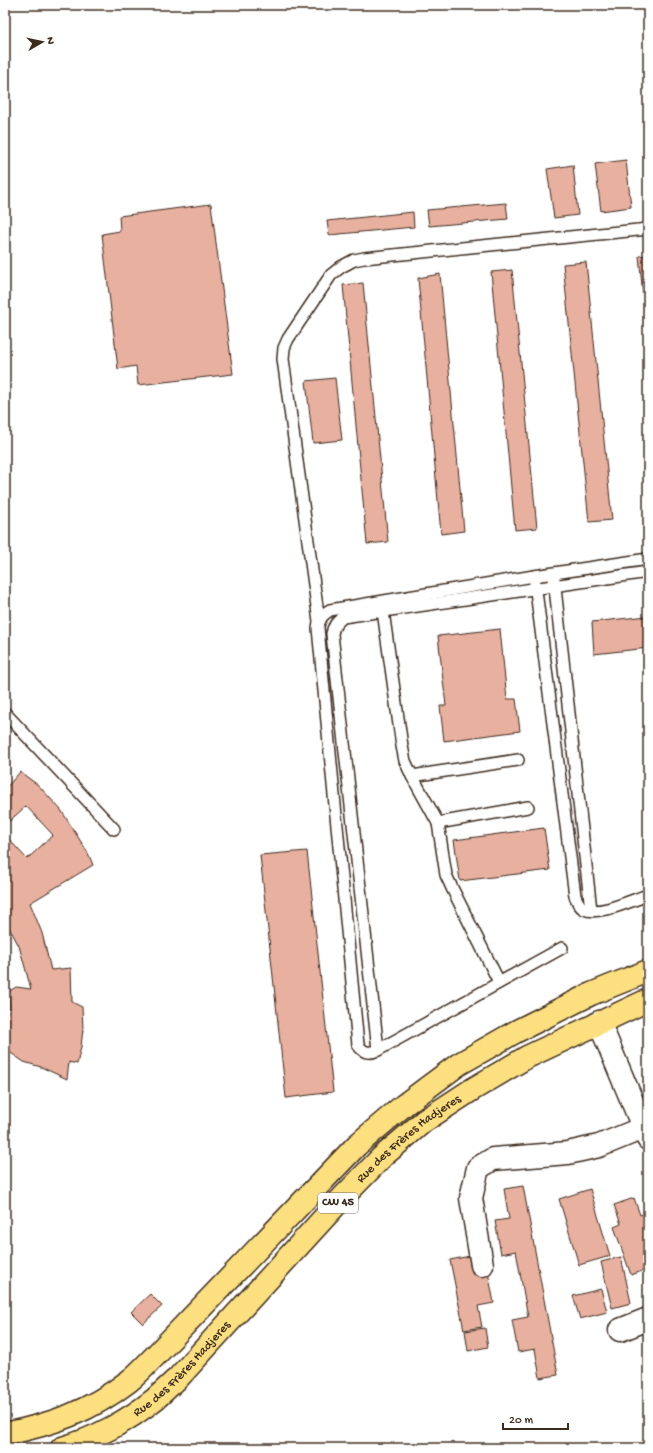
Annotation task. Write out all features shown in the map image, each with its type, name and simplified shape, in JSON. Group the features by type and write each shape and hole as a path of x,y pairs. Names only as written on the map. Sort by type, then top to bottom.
{"main road":[{"path":"5,1434 34,1428 67,1418 102,1400 130,1380 154,1357 357,1145 404,1105 459,1064 517,1031 576,1002 648,971"},
{"path":"605,989 616,998 618,1013"},
{"name":"Rue des Frères Hadjeres","path":"62,1448 98,1435 155,1399 178,1378 344,1196 382,1158 424,1121 473,1089 527,1057 594,1024 648,1000"},
{"path":"576,1002 579,1017 582,1021 594,1024"}],"street":[{"path":"482,1265 471,1198 478,1168 493,1159 568,1153 646,1133 594,1024"},
{"path":"620,1330 648,1319"}],"lane":[{"path":"562,948 378,1050 366,1052 358,1045 318,628 319,621 284,359 284,348 288,339 332,275 341,267 354,260 648,229"},
{"path":"378,1050 332,634 337,621 343,617 382,606 534,576 648,559"},
{"path":"319,621 323,614 330,610 535,590 648,572"},
{"path":"553,573 591,910"},
{"path":"534,576 575,896 579,904 584,909 591,910 606,909 648,895"},
{"path":"382,606 405,761 438,823 446,874 452,888 500,982"},
{"path":"5,714 114,829"},
{"path":"412,776 518,760"},
{"path":"438,823 528,807"}],"building":[{"path":"626,160 631,207 601,211 595,164"},
{"path":"573,165 578,215 554,218 547,169"},
{"path":"506,203 508,219 429,226 427,210"},
{"path":"211,204 233,374 138,385 136,366 118,369 102,234 120,231 119,216"},
{"path":"413,212 414,227 329,235 327,221"},
{"path":"648,255 648,344 639,256"},
{"path":"586,262 612,520 589,522 563,264"},
{"path":"512,270 537,528 515,530 491,272"},
{"path":"440,274 464,531 441,534 418,278"},
{"path":"363,283 388,542 367,544 343,285"},
{"path":"335,378 342,440 313,443 306,381"},
{"path":"648,616 648,648 594,654 592,622"},
{"path":"500,629 507,699 516,699 520,731 444,741 440,706 446,706 438,636"},
{"path":"20,772 38,785 61,810 88,853 93,865 30,903 42,933 51,970 71,968 72,1002 82,1007 83,1029 81,1047 77,1064 69,1062 67,1079 41,1067 24,1062 5,1049 5,1019 10,1008 8,992 16,987 31,989 19,946 5,920 5,835 27,859 53,835 26,806 5,825 5,789"},
{"path":"544,828 550,870 460,881 454,840"},
{"path":"307,851 333,1092 286,1098 260,855"},
{"path":"523,1186 558,1375 540,1378 535,1349 518,1352 512,1320 528,1317 516,1251 501,1254 495,1221 509,1219 504,1189"},
{"path":"590,1189 610,1256 579,1265 559,1199"},
{"path":"634,1198 640,1215 648,1212 648,1269 631,1275 614,1227 621,1224 614,1205"},
{"path":"470,1256 473,1275 488,1272 494,1303 478,1306 482,1327 464,1330 450,1260"},
{"path":"621,1257 631,1303 612,1308 601,1262"},
{"path":"601,1289 607,1312 580,1319 573,1296"},
{"path":"150,1294 162,1306 143,1324 131,1312"},
{"path":"485,1328 488,1347 468,1351 465,1331"}]}
